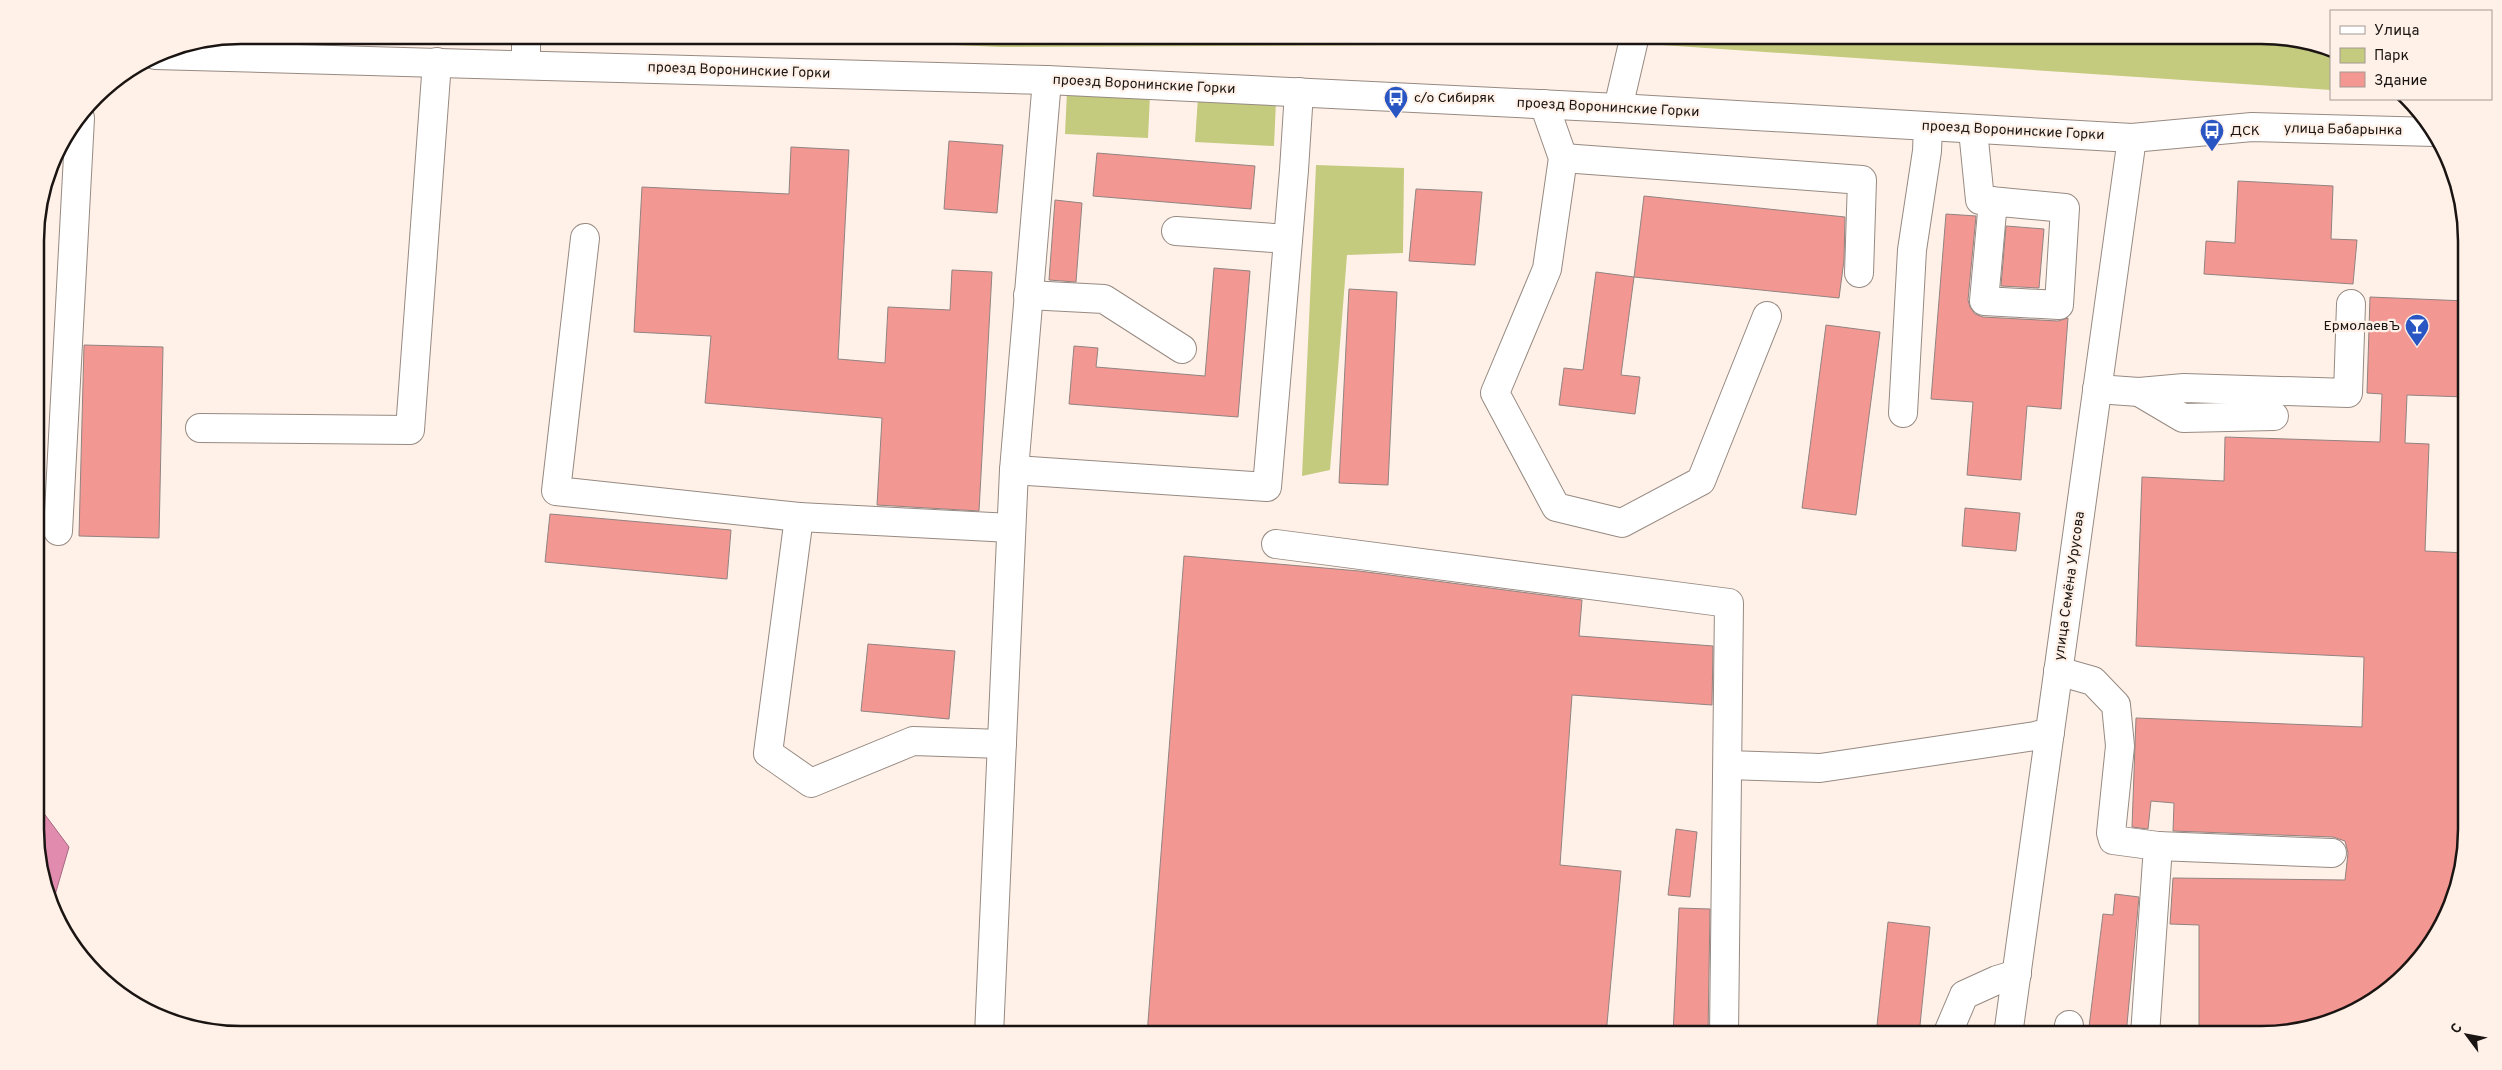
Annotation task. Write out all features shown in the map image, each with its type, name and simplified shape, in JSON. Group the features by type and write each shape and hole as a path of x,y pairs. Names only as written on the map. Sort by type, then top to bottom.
{"street":[{"path":"526,44 526,64"},
{"path":"1618,108 1633,44"},
{"name":"проезд Воронинские Горки","path":"173,55 1047,80 1544,104 2132,138"},
{"path":"200,428 410,430 437,62"},
{"path":"990,1026 1014,470 1047,80"},
{"path":"1014,470 1267,487 1299,92"},
{"path":"1544,104 1563,158 1548,269 1495,394 1556,507 1622,523 1701,481 1767,316"},
{"path":"58,531 79,127"},
{"path":"1903,413 1912,250 1927,151 1928,127"},
{"name":"улица Бабарынка","path":"2132,138 2252,127 2425,132"},
{"path":"1973,130 1980,200 1993,201"},
{"name":"улица Семёна Урусова","path":"2009,1026 2132,138"},
{"path":"1563,158 1862,180 1859,273"},
{"path":"1176,231 1288,239"},
{"path":"585,238 556,491 799,517 1011,528"},
{"path":"1028,295 1104,299 1182,349"},
{"path":"2096,389 2139,392 2184,388 2348,393 2351,304"},
{"path":"2139,392 2183,418 2274,416"},
{"path":"799,517 768,754 812,783 913,741 1002,744"},
{"path":"1276,544 1729,603 1724,1026"},
{"path":"2058,670 2093,681 2116,705 2120,746 2111,833 2114,840 2158,846 2332,853"},
{"path":"1728,765 1820,768 2050,732"},
{"path":"2146,1026 2158,846"},
{"path":"1951,1026 1964,995 1997,980 2017,974"}],"green space":[{"path":"930,44 1647,44 1001,47"},
{"path":"1647,44 2275,44 2313,50 2330,56 2330,90"},
{"path":"1067,91 1150,95 1148,138 1065,134"},
{"path":"1198,97 1276,101 1274,146 1195,142"},
{"path":"1316,165 1404,168 1403,253 1347,255 1330,470 1302,476"}],"shaded area":[{"path":"44,813 69,847 55,895 45,855"}],"building":[{"path":"949,141 1003,145 997,213 944,209"},
{"path":"791,147 849,150 838,359 885,363 888,307 950,310 952,270 992,272 979,511 877,505 882,418 705,403 711,336 634,332 642,187 789,194"},
{"path":"1097,153 1255,166 1251,209 1093,196"},
{"path":"2238,181 2333,186 2331,239 2357,240 2353,284 2204,274 2206,241 2235,243"},
{"path":"1416,189 1482,192 1475,265 1409,261"},
{"path":"1644,196 1845,217 1844,260 1839,298 1634,277"},
{"path":"1055,200 1082,203 1076,282 1049,280"},
{"path":"1946,214 1976,216 1968,300 1975,314 1983,317 2058,321 2068,318 2061,409 2027,406 2021,480 1967,475 1973,402 1931,399"},
{"path":"2006,226 2044,229 2039,288 2001,286"},
{"path":"1214,268 1250,271 1238,417 1069,404 1074,346 1098,348 1096,367 1205,376"},
{"path":"1596,272 1634,277 1621,375 1640,377 1635,414 1559,405 1564,368 1583,370"},
{"path":"1349,289 1397,292 1388,485 1339,483"},
{"path":"2370,297 2458,301 2458,397 2407,395 2405,443 2429,444 2425,551 2458,553 2458,843 2452,881 2438,917 2418,949 2401,969 2360,1000 2325,1016 2287,1025 2199,1026 2199,925 2170,924 2173,878 2345,880 2348,853 2345,841 2333,837 2173,831 2174,803 2151,801 2148,829 2132,827 2136,718 2362,727 2364,657 2136,646 2142,477 2224,481 2225,437 2380,442 2382,394 2367,393"},
{"path":"1826,325 1880,332 1856,515 1802,508"},
{"path":"84,345 163,347 159,538 79,536"},
{"path":"1965,508 2020,513 2016,551 1962,546"},
{"path":"550,514 731,530 727,579 545,562"},
{"path":"1184,556 1359,571 1582,600 1579,636 1713,646 1712,705 1572,695 1560,865 1621,871 1607,1026 1148,1026"},
{"path":"868,644 955,651 949,719 861,711"},
{"path":"1676,829 1697,832 1690,897 1668,895"},
{"path":"2115,894 2139,897 2127,1026 2089,1026 2103,914 2113,915"},
{"path":"1679,908 1710,909 1708,1026 1673,1026"},
{"path":"1888,922 1930,927 1920,1026 1877,1026"}],"place":[{"name":"с/о Сибиряк","path":"1396,119"},
{"name":"ДСК","path":"2212,152"},
{"name":"ЕрмолаевЪ","path":"2417,347"}]}
